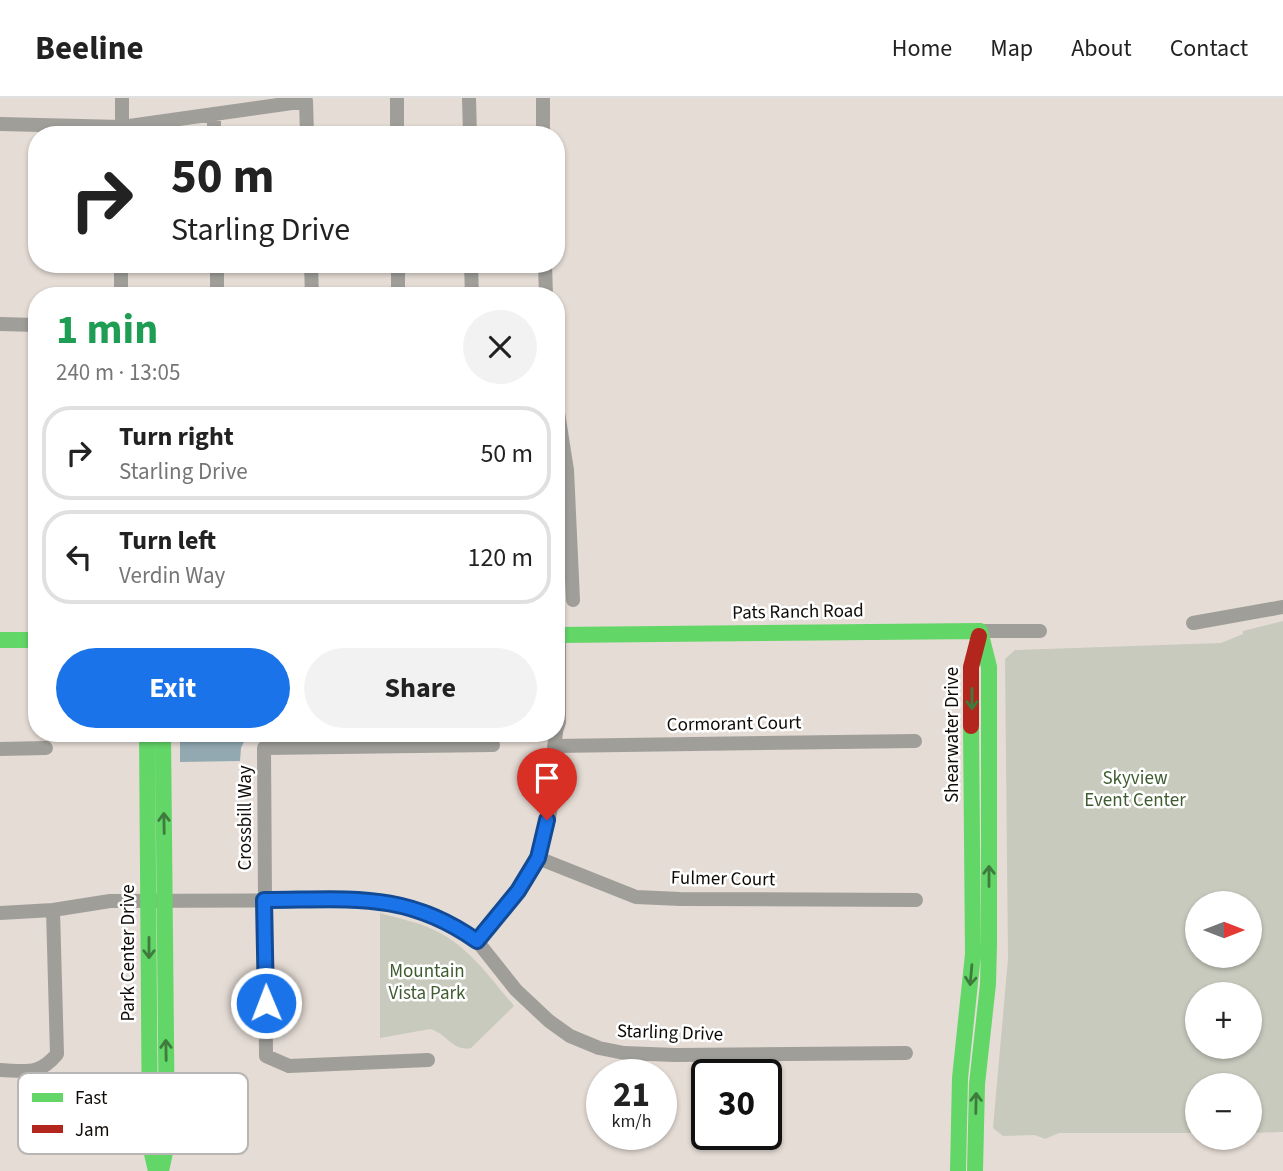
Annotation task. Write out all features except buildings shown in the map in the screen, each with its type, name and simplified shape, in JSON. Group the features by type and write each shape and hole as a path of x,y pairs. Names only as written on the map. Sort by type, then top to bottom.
{"street":[{"path":"122,98 122,126"},
{"path":"397,98 397,126"},
{"path":"469,98 470,126"},
{"path":"542,98 543,126"},
{"path":"149,126 306,101 307,126"},
{"path":"214,114 214,126"},
{"path":"0,124 35,126"},
{"path":"0,324 28,325"},
{"path":"565,452 573,600"},
{"path":"1193,623 1283,607"},
{"name":"Shearwater Drive","path":"958,1171 960,1078 973,954 971,667 980,631"},
{"name":"Shearwater Drive","path":"975,1171 977,1084 988,984 989,944 989,667 980,631"},
{"name":"Pats Ranch Road","path":"565,635 1040,631"},
{"path":"0,640 28,639"},
{"name":"Cormorant Court","path":"565,736 915,741"},
{"name":"Park Center Drive","path":"148,742 164,1073"},
{"name":"Park Center Drive","path":"157,900 163,742"},
{"path":"477,941 518,891 538,858 551,801 554,742"},
{"name":"Crossbill Way","path":"428,1060 289,1066 266,1056 264,748 493,745"},
{"path":"0,748 46,748"},
{"name":"Fulmer Court","path":"538,858 636,897 916,900"},
{"name":"Starling Drive","path":"0,913 53,911 96,902 372,900 428,912 452,924 477,941 516,990 549,1021 570,1036 599,1048 624,1053 675,1055 906,1053"},
{"path":"0,1070 35,1072 49,1064 57,1054 53,911"},
{"name":"Park Center Drive","path":"159,1171 164,1154"}],"green space":[{"name":"Skyview Event Center","path":"1283,621 1283,1132 1262,1133 1262,1073 1185,1073 1185,1133 1059,1133 1045,1139 1035,1135 1003,1136 993,1128 1008,959 1005,659 1015,650 1221,643 1243,634 1243,631"},
{"name":"Mountain Vista Park","path":"380,913 427,927 453,941 481,967 514,1006 471,1048 454,1045 430,1029 380,1038"}],"water":[{"path":"180,742 244,742 240,761 180,762"}],"traffic: fast":[{"path":"565,635 980,631"},
{"path":"975,1171 977,1084 988,984 989,944 989,667 980,631"},
{"path":"0,640 28,640"},
{"path":"958,1171 960,1078 973,954 971,726"},
{"path":"147,742 149,1073"},
{"path":"163,742 166,1073"},
{"path":"152,1154 156,1171"},
{"path":"161,1171 165,1154"}],"traffic: jam":[{"path":"971,726 971,667 979,636"}],"route":[{"path":"266,1003 264,900 372,900 402,905 428,912 477,941 518,891 538,858 547,820"}]}
